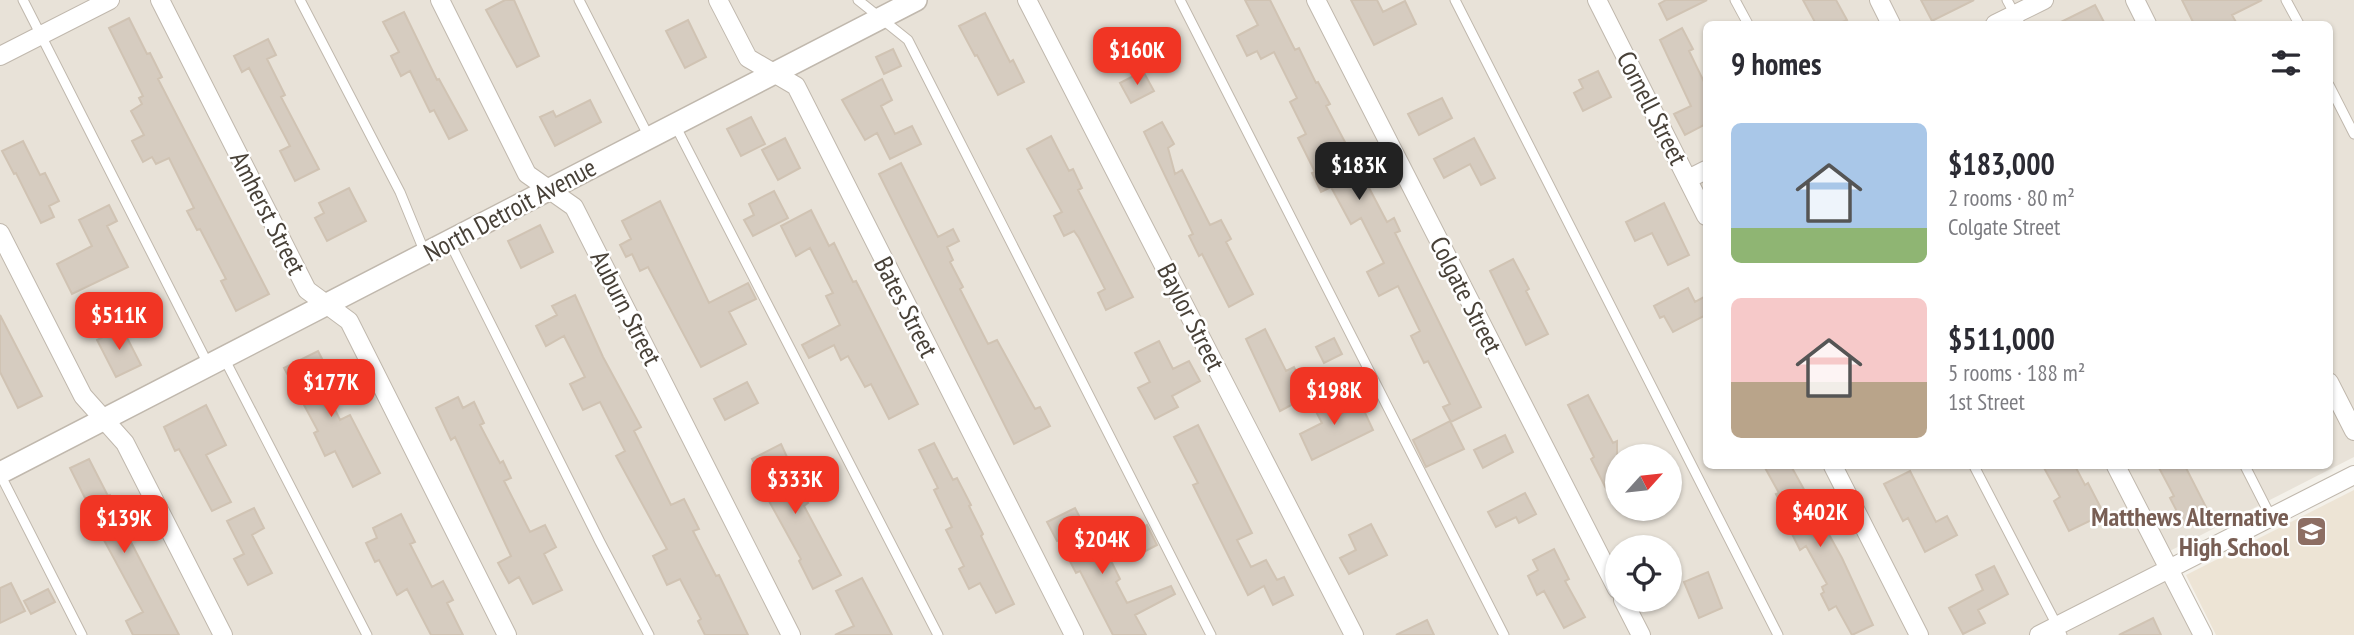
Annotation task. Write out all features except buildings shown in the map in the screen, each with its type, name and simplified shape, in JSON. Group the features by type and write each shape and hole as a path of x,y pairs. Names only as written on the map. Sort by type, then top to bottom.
{"street":[{"path":"0,56 110,0"},
{"name":"Amherst Street","path":"160,0 307,290 349,321 508,635"},
{"name":"Auburn Street","path":"440,0 527,174 574,207 791,635"},
{"name":"Bates Street","path":"718,0 748,58 796,86 1073,635"},
{"name":"North Detroit Avenue","path":"0,473 916,0"},
{"name":"Baylor Street","path":"1027,0 1354,635"},
{"name":"Colgate Street","path":"1316,0 1605,566"},
{"name":"Cornell Street","path":"1597,0 1703,210"},
{"path":"1879,0 1890,21"},
{"path":"2014,13 2044,0"},
{"path":"2135,0 2146,21"},
{"path":"1688,179 1703,172"},
{"path":"0,233 83,396 125,443 223,635"},
{"path":"2333,390 2354,431"},
{"path":"1835,469 1919,635"},
{"path":"2118,469 2203,635"},
{"path":"2039,635 2059,630 2169,569 2354,475"},
{"path":"1629,612 1640,635"}],"lane":[{"path":"23,0 216,362 367,635"},
{"path":"300,0 400,192 425,254"},
{"path":"579,0 649,137"},
{"path":"858,0 908,40 1211,635"},
{"path":"1180,0 1504,635"},
{"path":"1455,0 1778,635"},
{"path":"1735,0 1746,21"},
{"path":"2286,0 2297,21"},
{"path":"2333,93 2354,134"},
{"path":"675,124 938,635"},
{"path":"449,241 649,635"},
{"path":"1976,469 2059,630"},
{"path":"2247,469 2271,517"},
{"path":"0,473 82,635"}],"shaded area":[{"path":"0,0 2354,0 2354,457 2333,468 2333,21 1703,21 1703,469 2330,469 2154,559 2193,635 0,635"},
{"name":"Matthews Alternative High School","path":"2354,490 2354,635 2216,635 2186,575"}],"place":[{"name":"Matthews Alternative High School","path":"2312,532"}]}
